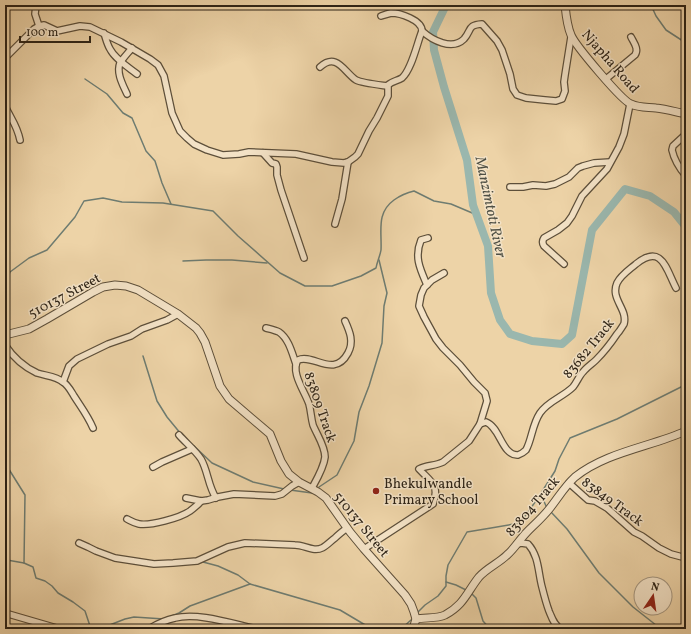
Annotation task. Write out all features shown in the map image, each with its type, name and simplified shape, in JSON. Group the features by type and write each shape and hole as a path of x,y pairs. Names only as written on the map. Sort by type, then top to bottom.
{"street":[{"path":"36,5 35,14 39,26"},
{"name":"Njapha Road","path":"564,5 571,37 621,96 630,104 686,114"},
{"path":"381,16 392,14 406,16 420,25 422,31 430,38 450,45 464,38 471,28 482,24 497,41 502,50 513,89 517,95 526,98 556,101 562,98 565,94 564,82 571,37"},
{"path":"5,58 34,29 39,26 46,26 57,31 80,26 94,28 153,61 166,79 172,114 178,128 194,144 215,153 228,155 249,152 296,154 332,162 348,162 355,158 358,154 369,130 377,118 388,96 387,86"},
{"path":"387,86 389,83 400,79 406,73 422,31"},
{"path":"104,33 109,48 115,56 137,74"},
{"path":"606,79 635,55 637,49 631,37"},
{"path":"126,94 119,72 120,65 132,48"},
{"path":"320,67 326,62 333,62 340,65 357,80 387,86"},
{"path":"564,264 544,246 542,240 567,223 582,196 603,173 619,147 624,134 630,104"},
{"path":"5,106 15,123 20,140"},
{"path":"686,134 673,146 672,150 686,176"},
{"path":"264,153 272,163 276,164 278,167 277,175 281,190 304,258"},
{"path":"335,224 342,199 348,162"},
{"path":"510,187 533,185 546,186 555,184 583,166 594,163 610,162"},
{"path":"427,285 417,257 421,240 428,238"},
{"name":"83682 Track","path":"480,424 486,422 491,424 510,453 520,454 525,451 533,428 541,412 554,400 572,388 582,372 604,352 623,326 624,317 616,297 616,286 621,277 646,257 656,256 665,266 676,288"},
{"path":"364,550 433,504 436,491 435,487 419,469 443,462 469,440 480,424 486,404 487,397 485,393 436,339 419,306 421,294 427,285 444,272"},
{"name":"510137 Street","path":"5,335 29,329 47,320 93,292 103,287 115,284 138,290 178,314 200,333 205,342 220,386 229,399 270,434 281,461 292,477 326,498 364,550 405,595 411,604 416,619"},
{"path":"63,382 69,366 77,359 178,314"},
{"name":"83809 Track","path":"312,488 324,461 324,451 313,423 308,402 299,381 296,364 298,360 303,358 326,365 341,362 347,356 351,348 350,334 345,321"},
{"path":"266,328 275,330 283,336 287,341 296,364"},
{"path":"5,345 18,361 37,372 65,383 88,416 93,428"},
{"name":"83804 Track","path":"416,619 440,617 454,610 464,600 479,578 507,555 544,515 569,482 576,476 600,462 686,431"},
{"path":"179,435 200,459 205,468 210,486 216,498"},
{"path":"153,466 192,450"},
{"path":"186,498 202,501 234,494 275,496 282,494 299,482"},
{"name":"83849 Track","path":"569,482 586,498 607,508 637,534 671,554 686,558"},
{"path":"127,519 140,524 157,522 185,514 202,501"},
{"path":"79,544 96,552 115,558 154,564 173,564 197,561 228,547 245,543 295,544 312,549 318,549 324,547 347,528"},
{"path":"527,532 528,544"},
{"path":"517,544 528,544 532,548 537,560 542,588 554,624 561,629"},
{"path":"5,613 60,629"},
{"path":"149,629 160,623 182,616 210,619 257,629"},
{"path":"413,629 416,619"}],"waterway":[{"name":"Manzimtoti River","path":"446,5 433,32 434,50 467,160 473,205 488,246 491,293 500,320 510,334 532,341 562,344 572,335 592,230 625,189 650,196 674,212 686,227"},
{"path":"651,5 656,16 666,30 686,43"},
{"path":"85,79 107,94 123,113 132,118 146,151 155,161 171,204"},
{"path":"5,286 10,272 29,258 47,250 75,217 84,201 103,198 122,202 163,203 213,211 238,236 280,273 305,286 332,286 361,276 376,268 381,250 382,217 388,205 401,195 414,191 434,201 451,204 477,215"},
{"path":"183,261 232,260 267,263"},
{"path":"319,487 337,475 354,441 359,412 369,386 382,343 384,306 387,293 379,260"},
{"path":"143,356 157,401 167,417 181,434"},
{"path":"417,613 438,596 446,586 448,565 467,532 520,523 555,471 559,459 570,438 617,419 681,387 686,382"},
{"path":"194,446 212,463 253,482 284,489"},
{"path":"5,463 25,495 24,563"},
{"path":"290,490 312,493"},
{"path":"541,495 547,508"},
{"path":"551,512 567,529 599,573 633,607 661,629"},
{"path":"5,559 24,563 33,567 36,578 45,581 58,593 85,611 91,629"},
{"path":"198,563 203,562 218,566 238,575 250,584 340,610 372,629"},
{"path":"446,582 466,590"},
{"path":"92,629 102,628 134,617 164,619 179,613 190,606 250,584"},
{"path":"471,593 476,598 483,621 490,629"},
{"path":"401,629 411,620"}],"place":[{"name":"Bhekulwandle Primary School","path":"376,491"}]}
